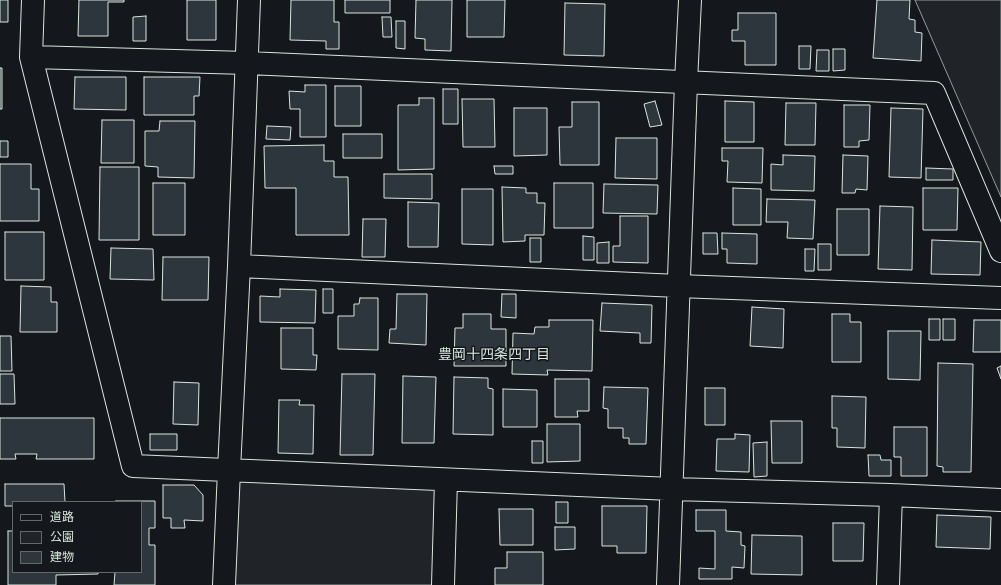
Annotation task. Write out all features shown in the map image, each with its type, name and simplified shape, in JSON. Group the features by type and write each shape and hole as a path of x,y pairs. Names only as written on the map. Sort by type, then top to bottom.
{"street":[{"path":"33,0 31,56 133,466 672,489 891,495 1001,500"},
{"path":"224,585 239,266 249,0"},
{"path":"668,585 678,286 690,0"},
{"path":"31,56 247,63 934,93 1001,251"},
{"path":"239,266 678,286 1001,298"},
{"path":"443,585 446,480"},
{"path":"888,585 891,495"}],"green space":[{"path":"915,0 1001,0 1001,197"},
{"path":"229,470 446,480 443,585 224,585"}],"building":[{"path":"0,0 8,0 8,22 0,22"},
{"path":"79,0 124,0 124,2 108,2 108,36 78,36"},
{"path":"187,0 216,0 216,40 187,40"},
{"path":"291,0 334,0 334,22 339,22 339,49 326,49 326,41 290,40"},
{"path":"345,0 390,0 390,13 345,13"},
{"path":"416,0 452,0 451,51 425,50 425,39 415,38"},
{"path":"467,0 505,0 504,37 467,37"},
{"path":"877,0 910,0 909,19 915,20 915,32 922,33 921,61 873,58"},
{"path":"565,3 605,4 604,56 564,55"},
{"path":"738,13 776,13 776,65 745,65 745,41 732,41 732,30 738,30"},
{"path":"146,16 146,41 133,41 133,17"},
{"path":"382,17 391,17 392,37 383,37"},
{"path":"396,21 405,21 405,49 396,48"},
{"path":"799,46 811,46 810,69 799,69"},
{"path":"833,49 845,49 845,70 833,71"},
{"path":"817,50 829,50 829,71 816,71"},
{"path":"0,68 2,68 2,109 0,109"},
{"path":"75,77 126,77 126,110 74,109"},
{"path":"144,77 200,77 199,96 194,96 194,115 144,115"},
{"path":"305,85 326,85 326,137 300,137 300,109 290,109 289,91 305,92"},
{"path":"335,86 361,86 361,126 335,126"},
{"path":"443,89 458,89 458,124 443,124"},
{"path":"419,98 434,98 434,169 398,170 398,105 419,105"},
{"path":"462,99 494,99 495,147 463,147"},
{"path":"655,101 662,125 650,127 644,104"},
{"path":"725,101 754,102 754,142 725,142"},
{"path":"572,102 599,102 599,165 560,165 559,127 572,127"},
{"path":"786,103 816,103 815,145 785,145"},
{"path":"844,105 870,105 869,140 859,141 859,147 844,147"},
{"path":"514,108 547,108 547,155 514,156"},
{"path":"891,108 923,109 921,178 889,177"},
{"path":"102,120 134,120 134,163 101,163"},
{"path":"160,121 195,121 194,178 158,177 158,167 145,166 145,131 159,131"},
{"path":"267,126 291,127 290,140 266,139"},
{"path":"343,134 382,134 382,158 343,158"},
{"path":"616,138 657,138 657,179 615,178"},
{"path":"0,141 8,141 8,157 0,157"},
{"path":"324,145 324,161 334,161 334,177 348,177 349,235 296,235 296,188 265,188 264,146"},
{"path":"722,148 763,148 762,183 727,182 728,161 722,161"},
{"path":"783,155 815,156 814,191 771,190 771,164 783,165"},
{"path":"843,155 868,156 867,190 856,189 855,193 842,193"},
{"path":"0,164 31,164 31,189 39,189 39,221 0,221"},
{"path":"494,166 513,166 513,174 495,174"},
{"path":"100,167 139,167 139,240 99,240"},
{"path":"926,168 953,169 953,180 926,180"},
{"path":"384,174 432,174 432,199 384,198"},
{"path":"153,183 185,183 185,235 153,235"},
{"path":"554,183 593,183 593,228 554,228"},
{"path":"604,184 658,185 657,214 603,213"},
{"path":"502,187 526,188 526,193 537,193 537,203 545,203 544,235 525,235 525,241 503,242"},
{"path":"733,188 761,189 761,225 733,225"},
{"path":"923,188 958,188 957,230 923,230"},
{"path":"462,189 493,189 493,245 462,244"},
{"path":"767,199 815,200 813,239 787,238 788,222 766,222"},
{"path":"408,202 439,203 438,247 408,247"},
{"path":"880,206 913,207 912,270 878,269"},
{"path":"837,209 869,209 869,255 837,255"},
{"path":"620,216 648,216 648,263 613,262 613,246 620,246"},
{"path":"363,219 386,219 385,257 362,257"},
{"path":"5,232 44,232 44,280 5,280"},
{"path":"703,233 717,233 718,254 703,254"},
{"path":"722,233 757,234 757,264 727,263 727,249 722,249"},
{"path":"583,236 594,237 594,260 583,260"},
{"path":"530,238 541,238 541,262 530,262"},
{"path":"932,240 981,242 980,275 931,274"},
{"path":"609,242 609,263 597,263 597,243"},
{"path":"818,244 831,244 831,270 818,270"},
{"path":"111,248 153,249 154,280 110,279"},
{"path":"805,249 815,249 814,271 805,271"},
{"path":"163,257 209,257 208,300 162,300"},
{"path":"21,286 51,287 51,302 57,302 57,332 20,332"},
{"path":"280,289 316,290 315,323 260,322 260,296 280,297"},
{"path":"323,289 333,289 333,313 323,313"},
{"path":"397,294 427,294 426,345 389,343 390,329 396,329"},
{"path":"502,294 516,294 516,318 501,317"},
{"path":"360,298 378,298 378,350 338,349 338,316 354,316 354,304 359,304"},
{"path":"602,303 652,305 651,343 640,343 640,333 600,331"},
{"path":"752,307 784,309 783,348 750,346"},
{"path":"463,314 491,314 491,329 506,329 506,366 454,366 455,328 463,328"},
{"path":"832,314 850,314 850,322 861,322 861,362 832,362"},
{"path":"929,319 940,319 940,340 929,340"},
{"path":"943,319 955,319 955,340 943,340"},
{"path":"549,320 593,320 592,371 547,370 548,375 512,374 513,333 534,334 535,327 549,327"},
{"path":"974,320 1001,320 1001,352 973,352"},
{"path":"281,328 313,328 313,355 317,355 316,370 281,369"},
{"path":"888,331 921,331 920,380 888,379"},
{"path":"0,336 11,336 12,371 0,371"},
{"path":"938,363 973,364 971,472 943,472 943,467 937,466"},
{"path":"1001,366 1001,379 997,368"},
{"path":"0,374 14,374 15,404 0,404"},
{"path":"342,374 375,374 373,455 340,455"},
{"path":"403,376 436,377 434,443 402,443"},
{"path":"454,377 488,378 488,388 493,389 493,435 453,434"},
{"path":"555,379 589,379 589,411 577,411 578,417 555,417"},
{"path":"174,382 199,383 198,425 173,424"},
{"path":"604,387 648,388 646,444 629,444 629,438 623,438 623,428 608,428 608,409 603,408"},
{"path":"705,388 725,388 725,425 705,425"},
{"path":"503,389 537,390 537,427 503,427"},
{"path":"832,396 866,397 865,448 837,447 837,428 832,428"},
{"path":"279,400 300,400 299,405 314,405 313,454 278,453"},
{"path":"0,418 94,418 94,459 36,459 37,454 15,454 16,459 0,459"},
{"path":"771,421 802,421 802,463 772,463"},
{"path":"547,424 580,424 580,461 547,462"},
{"path":"894,427 927,427 927,476 901,476 901,457 894,457"},
{"path":"150,434 177,434 177,450 150,450"},
{"path":"735,434 750,435 749,472 716,471 717,439 735,439"},
{"path":"532,441 543,441 543,463 532,463"},
{"path":"767,442 767,476 754,477 753,443"},
{"path":"868,455 880,455 881,460 891,460 891,476 869,476"},
{"path":"5,484 64,484 65,501 12,501 12,506 5,506"},
{"path":"163,485 194,485 203,495 203,521 184,520 185,528 171,528 171,518 163,518"},
{"path":"142,501 155,501 155,528 149,528 149,545 155,545 155,585 114,585 115,573 142,573"},
{"path":"556,502 568,502 568,523 556,523"},
{"path":"602,506 647,506 646,553 617,553 617,546 602,546"},
{"path":"499,509 533,509 533,545 500,545"},
{"path":"696,510 726,510 726,531 741,532 741,545 745,546 744,568 732,567 732,579 699,579 699,568 715,569 715,531 696,531"},
{"path":"937,515 991,517 990,549 936,547"},
{"path":"833,523 864,523 863,561 833,561"},
{"path":"555,527 575,527 575,549 555,550"},
{"path":"8,531 12,531 12,573 98,573 56,575 56,585 8,585"},
{"path":"752,535 802,536 802,575 751,574"},
{"path":"507,552 543,552 543,585 495,585 495,568 507,568"}],"district":[{"name":"豊岡十四条四丁目","path":"494,356"}]}
